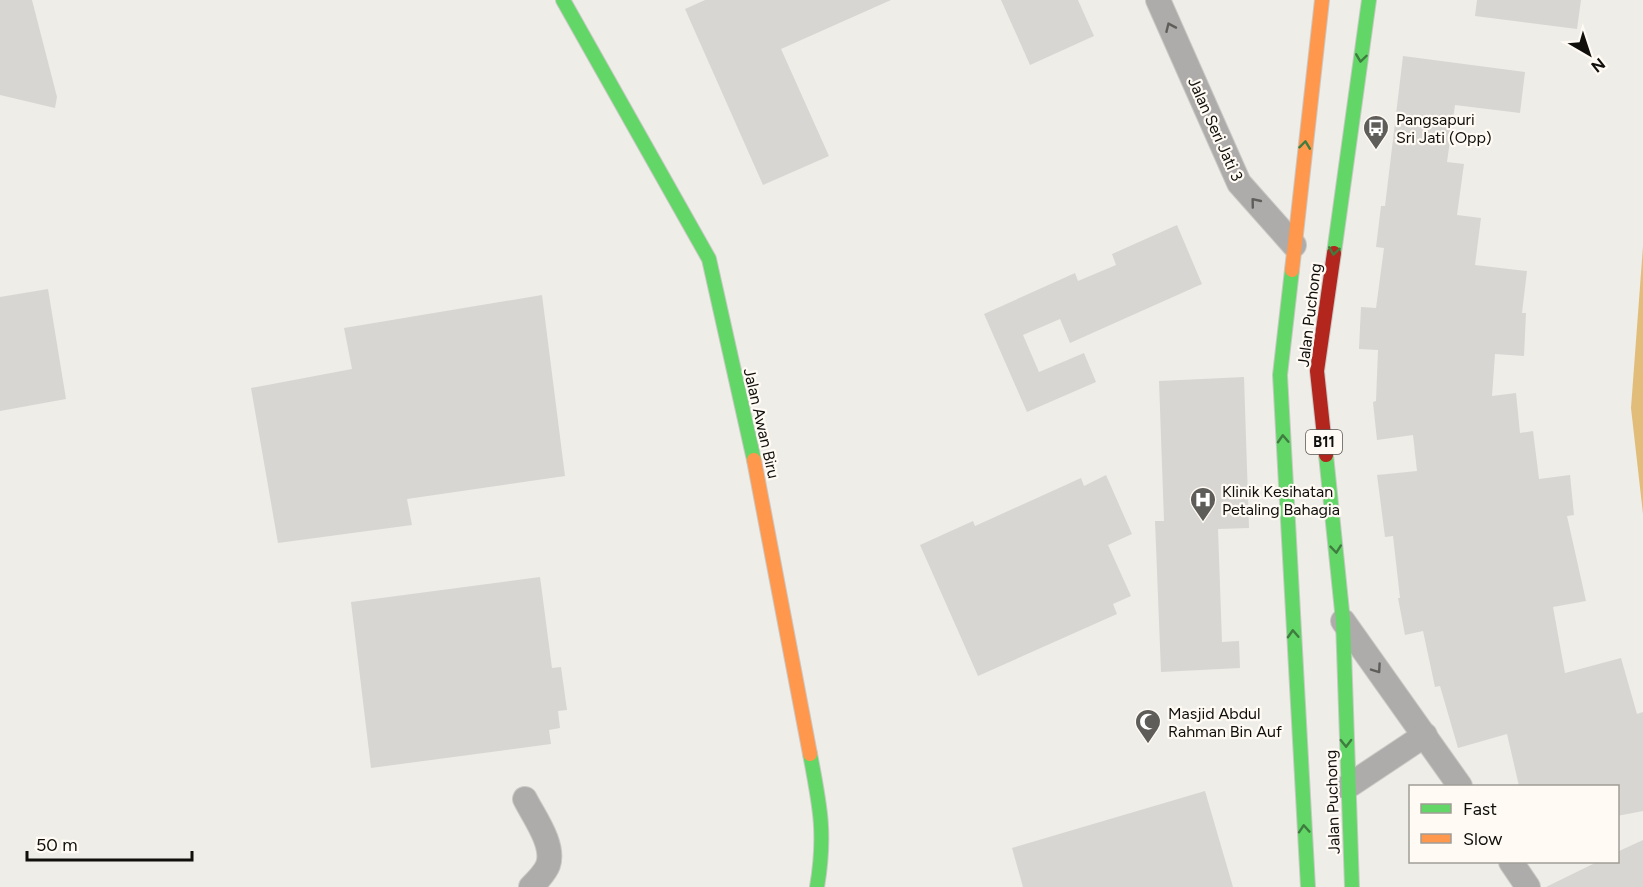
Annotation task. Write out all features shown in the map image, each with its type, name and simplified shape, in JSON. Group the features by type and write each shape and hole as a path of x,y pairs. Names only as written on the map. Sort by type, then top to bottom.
{"main road":[{"name":"Jalan Awan Biru","path":"563,0 660,177 709,259 765,510 822,816 823,850 817,887"},
{"name":"Jalan Puchong","path":"1308,887 1280,375 1322,0"},
{"name":"Jalan Puchong","path":"1352,887 1343,621 1317,371 1369,0"}],"street":[{"name":"Jalan Seri Jati 3","path":"1158,0 1239,183 1294,245"},
{"path":"1343,621 1459,785"},
{"path":"1347,787 1425,735"},
{"path":"525,799 548,846 550,856 548,866 531,887"},
{"path":"1512,863 1528,887"}],"shaded area":[{"path":"1643,246 1643,514 1631,408"}],"building":[{"path":"0,0 32,0 57,97 55,108 0,95"},
{"path":"705,0 891,0 781,49 829,156 763,185 685,9"},
{"path":"1001,0 1078,0 1094,36 1030,65"},
{"path":"1477,0 1581,0 1577,29 1475,16"},
{"path":"1403,56 1525,72 1520,113 1455,105 1447,162 1464,164 1457,215 1481,218 1475,265 1527,271 1522,313 1526,313 1524,356 1495,354 1492,396 1516,393 1520,433 1533,431 1539,479 1570,475 1574,515 1567,516 1586,601 1553,607 1565,673 1621,658 1637,714 1643,712 1643,811 1619,816 1619,785 1519,785 1507,734 1458,748 1440,686 1435,687 1423,631 1405,635 1398,598 1400,598 1393,536 1385,537 1377,475 1417,471 1413,435 1377,440 1373,402 1376,401 1378,350 1359,349 1361,307 1376,308 1384,248 1376,247 1381,206 1385,206"},
{"path":"1177,225 1202,284 1070,343 1060,319 1023,335 1039,372 1084,353 1096,382 1027,412 984,314 1075,273 1078,281 1116,265 1112,254"},
{"path":"48,289 66,399 0,411 0,297"},
{"path":"542,295 565,476 407,499 412,525 278,543 251,388 352,369 344,328"},
{"name":"Klinik Kesihatan Petaling Bahagia","path":"1244,377 1249,528 1218,529 1222,642 1239,641 1240,668 1161,672 1155,521 1164,521 1159,381"},
{"path":"1106,475 1132,534 1108,545 1131,596 1113,604 1117,614 978,676 920,545 973,521 975,526 1081,478 1084,486"},
{"path":"540,577 552,668 561,667 567,710 558,711 560,728 549,730 551,744 371,768 351,602"},
{"path":"1205,791 1233,887 1023,887 1012,848"},
{"path":"1643,840 1643,887 1546,887 1595,863 1619,863 1619,851"}],"traffic: fast":[{"path":"563,0 709,259 754,460"},
{"path":"1334,253 1369,0"},
{"path":"1292,270 1280,375 1308,887"},
{"path":"1326,455 1343,621 1352,887"},
{"path":"810,754 821,820 820,868 817,887"}],"traffic: slow":[{"path":"1292,270 1322,0"},
{"path":"754,460 810,754"}],"traffic: jam":[{"path":"1326,455 1317,371 1334,253"}],"place":[{"name":"Pangsapuri Sri Jati (Opp)","path":"1376,151"},
{"name":"Klinik Kesihatan Petaling Bahagia","path":"1203,523"},
{"name":"Masjid Abdul Rahman Bin Auf","path":"1148,745"}]}
